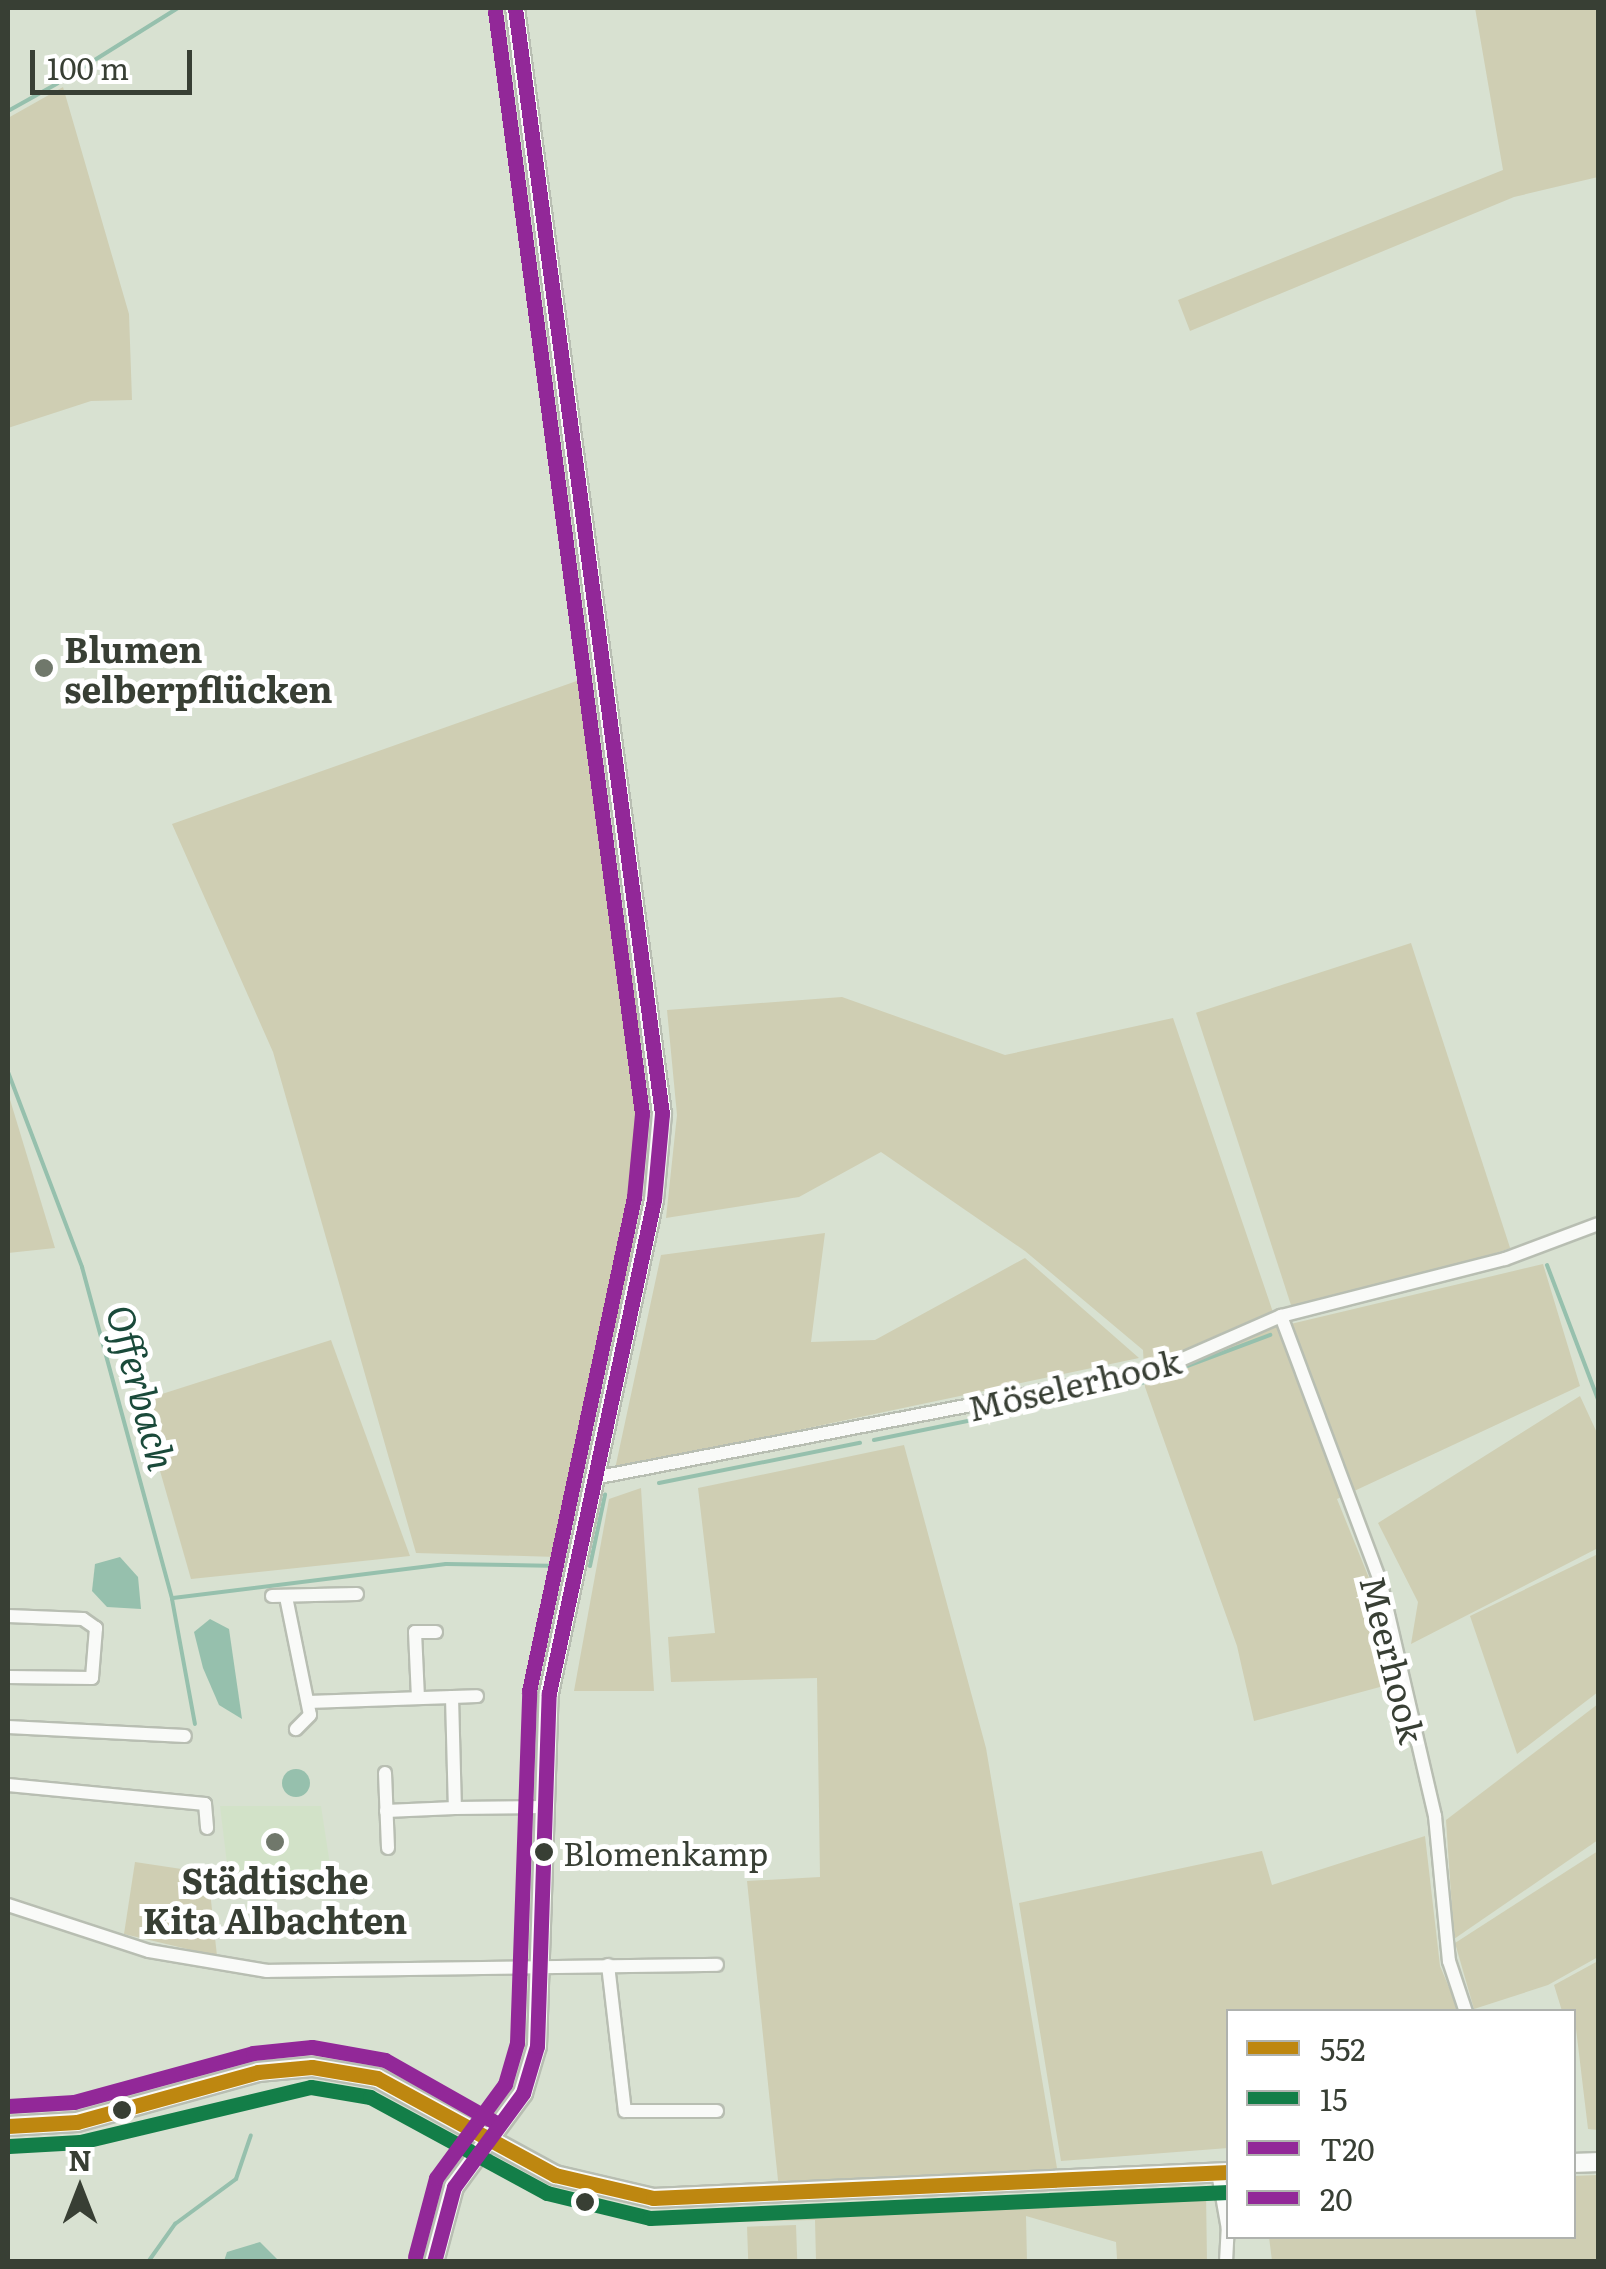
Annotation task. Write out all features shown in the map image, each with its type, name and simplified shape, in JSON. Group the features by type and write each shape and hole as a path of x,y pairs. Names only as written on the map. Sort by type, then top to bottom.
{"main road":[{"path":"434,2262 448,2201 532,2068 552,1672 654,1200 660,1074 515,8"},
{"path":"8,2126 76,2122 254,2073 312,2067 377,2078 555,2175 654,2198 1223,2172"}],"street":[{"name":"Möselerhook","path":"594,1478 1162,1368 1282,1316 1505,1259 1598,1224"},
{"name":"Meerhook","path":"1282,1316 1381,1584 1435,1816 1449,1961 1465,2009"},
{"path":"296,1729 309,1722 308,1702 279,1597 357,1594"},
{"path":"8,1616 83,1619 96,1628 92,1678 8,1677"},
{"path":"418,1698 415,1632 436,1632"},
{"path":"308,1702 477,1696"},
{"path":"452,1697 456,1808"},
{"path":"8,1727 185,1736"},
{"path":"385,1773 388,1848"},
{"path":"8,1786 204,1804 207,1828"},
{"path":"386,1811 544,1807"},
{"path":"8,1906 149,1951 236,1968 718,1965"},
{"path":"608,1965 625,2111 718,2111"},
{"path":"1223,2172 1226,2206"}],"shaded area":[{"path":"1475,8 1598,8 1598,177 1514,197 1190,331 1178,300 1503,170"},
{"path":"63,87 129,314 132,400 91,401 8,428 8,118"},
{"path":"588,677 641,1031 634,1254 557,1557 416,1553 273,1052 172,824"},
{"path":"1411,943 1510,1248 1295,1318 1196,1013"},
{"path":"842,997 1005,1055 1173,1018 1278,1327 1543,1264 1580,1386 1337,1499 1373,1588 1391,1684 1254,1721 1237,1646 1145,1387 1143,1350 1025,1251 881,1152 799,1197 666,1218 677,1115 667,1010"},
{"path":"8,1093 55,1248 8,1253"},
{"path":"825,1233 811,1342 875,1340 1025,1258 1139,1358 615,1469 661,1255"},
{"path":"331,1340 410,1556 191,1579 140,1401"},
{"path":"1580,1396 1598,1435 1598,1548 1411,1644 1418,1602 1378,1523"},
{"path":"904,1445 986,1748 1058,2174 779,2190 747,1881 820,1877 817,1678 671,1682 668,1637 715,1633 698,1488"},
{"path":"641,1488 654,1691 574,1691 609,1499"},
{"path":"1598,1554 1598,1692 1517,1754 1470,1616"},
{"path":"120,1557 138,1577 141,1609 107,1607 92,1591 95,1564"},
{"path":"210,1619 229,1629 242,1719 219,1705 203,1668 194,1632"},
{"path":"1598,1704 1598,1840 1454,1939 1446,1820"},
{"path":"296,1769 306,1773 310,1783 306,1793 296,1797 286,1793 282,1783 286,1773"},
{"name":"Städtische Kita Albachten","path":"220,1806 321,1806 332,1878 229,1880"},
{"path":"1425,1836 1440,1966 1458,2009 1226,2009 1226,2148 1061,2161 1019,1903 1262,1851 1272,1885"},
{"path":"1598,1851 1598,1957 1548,1985 1474,2009 1455,1943"},
{"path":"135,1862 208,1873 217,1956 124,1934"},
{"path":"1598,1961 1598,2130 1588,2129 1576,2009 1561,2009 1554,1985"},
{"path":"1598,2175 1598,2261 1272,2261 1269,2239 1576,2239 1576,2176"},
{"path":"1206,2192 1207,2262 816,2261 815,2220 729,2222 728,2210","holes":["1026,2216 1116,2242 1117,2259 1027,2261"]},
{"path":"796,2225 797,2261 748,2262 747,2227"},
{"path":"260,2242 279,2261 224,2261 227,2252"}],"waterway":[{"name":"Offerbach","path":"77,71 178,8"},
{"name":"Offerbach","path":"8,111 58,83"},
{"name":"Offerbach","path":"8,1072 82,1267 172,1599 195,1724"},
{"path":"1547,1265 1598,1399"},
{"path":"1129,1388 1270,1335"},
{"path":"874,1440 1115,1391"},
{"path":"659,1483 860,1443"},
{"path":"590,1566 605,1495"},
{"path":"173,1598 446,1564 561,1566"},
{"name":"Offerbach","path":"148,2262 175,2224 236,2179 251,2135"}],"transit line":[{"name":"20","path":"434,2262 454,2187 523,2093 537,2046 549,1693 654,1200 662,1114 515,8"},
{"name":"T20","path":"415,2257 436,2178 505,2084 517,2043 529,1691 634,1197 642,1114 495,11"},
{"name":"T20","path":"8,2106 74,2102 253,2053 312,2047 385,2060 498,2124"},
{"name":"552","path":"8,2126 77,2122 258,2072 312,2067 377,2078 555,2175 653,2198 1226,2172"},
{"name":"15","path":"9,2146 80,2142 311,2087 370,2097 547,2193 650,2218 1226,2192"}],"place":[{"name":"Blumen selberpflücken","path":"44,668"},
{"name":"Städtische Kita Albachten","path":"275,1842"},
{"name":"Blomenkamp","path":"544,1852"}]}
